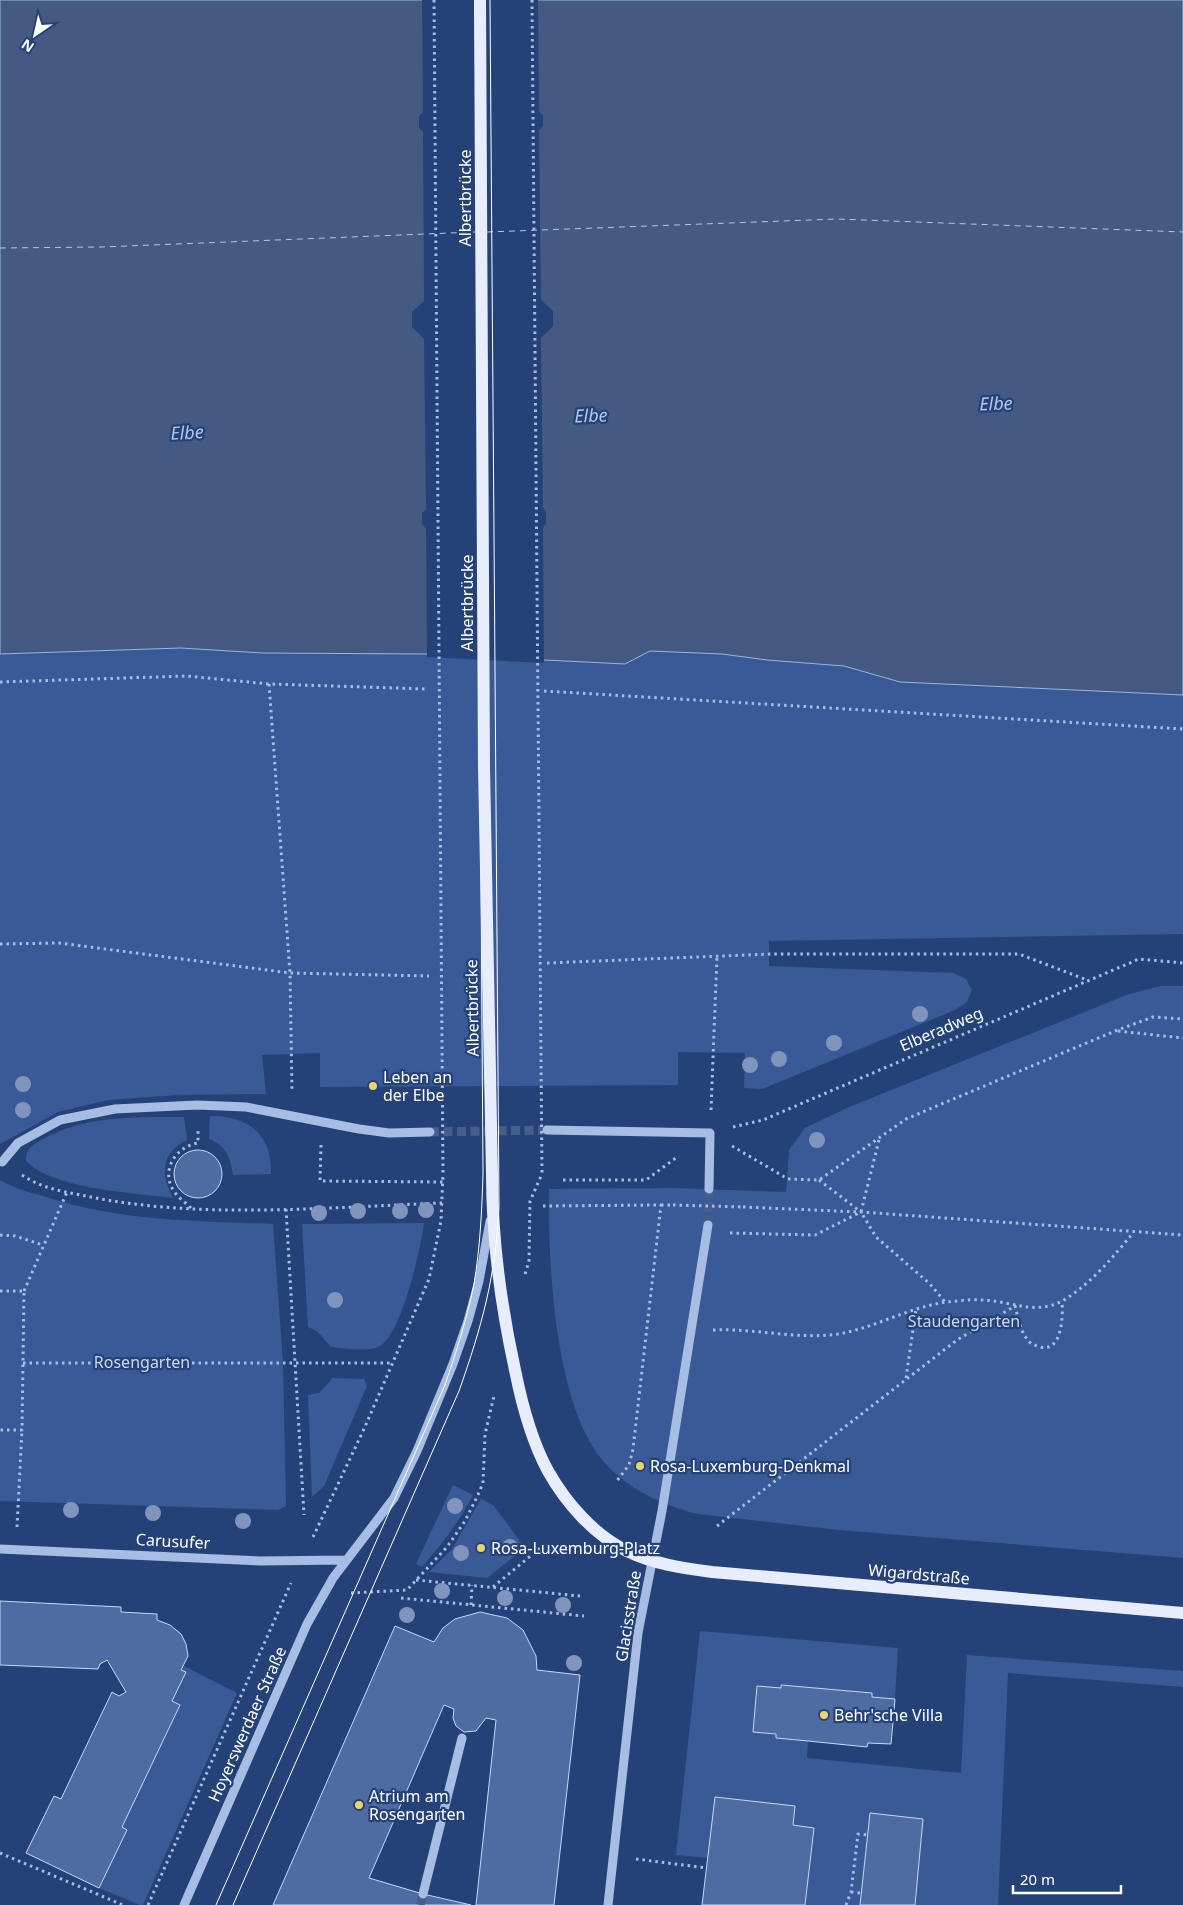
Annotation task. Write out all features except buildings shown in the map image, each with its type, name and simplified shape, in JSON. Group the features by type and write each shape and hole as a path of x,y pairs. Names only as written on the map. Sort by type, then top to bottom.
{"main road":[{"name":"Albertbrücke","path":"480,0 484,768 492,1206"},
{"path":"492,1206 499,1279 508,1341 523,1405 535,1443 563,1495 579,1515 625,1550 652,1562"},
{"name":"Wigardstraße","path":"652,1562 712,1572 1183,1613"}],"street":[{"path":"2,1162 18,1143 60,1120 114,1109 197,1105 246,1107 293,1114 322,1122 389,1133 430,1132"},
{"path":"547,1130 710,1133 709,1189"},
{"path":"345,1560 394,1498 434,1412 468,1321 486,1246 492,1206"},
{"path":"652,1562 708,1225"},
{"name":"Carusufer","path":"0,1549 345,1560"},
{"name":"Hoyerswerdaer Straße","path":"184,1905 307,1624 345,1560"},
{"name":"Glacisstraße","path":"608,1905 638,1633 652,1562"},
{"path":"423,1894 462,1738"}],"path":[{"path":"148,1905 283,1599 393,1364 429,1279 436,1248 442,1203 443,1174 434,0"},
{"path":"532,0 542,1174"},
{"path":"0,682 187,676 270,684 427,689"},
{"path":"270,684 290,973 292,1092"},
{"path":"544,691 1183,729"},
{"path":"0,944 60,943 290,973 429,976"},
{"path":"546,963 718,956 1018,954 1088,980"},
{"path":"712,1085 718,956"},
{"name":"Elberadweg","path":"710,1133 763,1120 1088,980 1139,960 1183,963"},
{"path":"819,1180 879,1140 906,1119 1115,1030 1153,1018 1183,1019"},
{"path":"1115,1030 1183,1038"},
{"path":"322,1122 320,1182 443,1182"},
{"path":"710,1133 788,1179 819,1180 861,1212 876,1237 930,1284 945,1302"},
{"path":"191,1208 172,1187 170,1165 180,1150 198,1143 198,1138"},
{"path":"729,1233 815,1235 861,1212 879,1140"},
{"path":"2,1162 28,1179 67,1192 123,1204 191,1208 286,1209 442,1203"},
{"path":"563,1180 646,1180"},
{"path":"16,1549 22,1430 24,1291 67,1192"},
{"path":"616,1482 629,1465 633,1449 661,1205"},
{"path":"543,1206 673,1205 861,1212 1132,1233 1183,1235"},
{"path":"286,1209 304,1515"},
{"path":"691,1332 736,1329 807,1336 839,1333 945,1302 982,1300 1031,1308 1062,1301 1096,1275 1132,1233"},
{"path":"0,1235 15,1236 43,1245"},
{"path":"0,1291 24,1291"},
{"path":"1015,1306 1026,1338 1030,1343 1044,1348 1052,1345 1062,1329 1062,1301"},
{"path":"717,1526 957,1340 1015,1306"},
{"path":"906,1378 916,1309"},
{"path":"24,1363 393,1364"},
{"path":"0,1430 22,1430"},
{"path":"407,1590 447,1546 477,1497 483,1483 485,1434"},
{"path":"492,1587 545,1544"},
{"path":"415,1580 580,1596"},
{"path":"471,1605 472,1585"},
{"path":"401,1598 584,1616"},
{"path":"846,1905 850,1892 858,1834 868,1835"},
{"path":"0,1853 122,1905"},
{"path":"613,1856 707,1868"},
{"path":"850,1892 861,1893"}],"green space":[{"path":"181,648 262,653 424,654 625,664 650,651 722,654 767,660 844,666 900,682 1183,695 1183,934 769,941 769,966 953,973 966,979 972,990 967,1002 955,1010 762,1089 744,1088 745,1053 678,1052 678,1085 320,1087 320,1053 262,1055 266,1094 178,1095 108,1100 58,1112 0,1144 0,654"},
{"name":"Staudengarten","path":"1161,986 1183,986 1183,1558 839,1530 698,1514 685,1511 647,1495 623,1480 603,1461 587,1436 574,1404 564,1369 557,1331 553,1292 550,1254 549,1189 673,1188 786,1192 789,1150 805,1128 847,1108 1129,994"},
{"path":"210,1116 236,1119 255,1130 267,1148 271,1174 233,1175 227,1153 220,1145 209,1139"},
{"path":"184,1117 187,1140 172,1151 165,1165 166,1181 173,1198 74,1184 55,1178 26,1161 27,1153 36,1143 59,1131 77,1125 112,1119"},
{"name":"Rosengarten","path":"0,1180 26,1191 71,1204 128,1215 215,1222 273,1224 283,1363 286,1506 278,1510 0,1501"},
{"path":"424,1223 419,1252 402,1310 386,1340 378,1347 367,1349 331,1347 317,1331 308,1327 302,1224"},
{"path":"333,1378 364,1379 367,1386 324,1486 312,1497 308,1395 319,1393"},
{"path":"453,1485 473,1495 450,1532 422,1567 416,1564"},
{"path":"481,1499 494,1506 525,1548 487,1578 429,1572 452,1549"},
{"path":"700,1631 898,1648 895,1699 872,1697 872,1693 781,1685 753,1731 776,1734 776,1738 808,1741 807,1758 961,1773 967,1655 1183,1671 1183,1687 1008,1673 998,1905 915,1905 923,1819 870,1813 860,1905 805,1905 813,1828 793,1825 708,1858 676,1855"},
{"path":"184,1666 237,1693 143,1905 140,1905 99,1888 127,1830 122,1827 180,1705 172,1701 185,1672 181,1670"}],"water":[{"name":"Elbe","path":"0,0 1183,0 1183,695 900,682 844,666 767,660 722,654 650,651 625,664 424,654 262,653 181,648 0,654"}],"pier":[{"path":"422,0 538,0 539,111 543,115 543,126 539,131 541,300 553,311 553,326 541,338 543,507 546,512 546,523 543,528 544,663 427,657 426,529 422,524 422,513 426,509 424,339 412,327 412,312 424,301 423,132 419,128 419,116 423,112"}],"ferry route":[{"path":"487,232 837,219 1183,232"},
{"path":"0,248 102,247 475,232"}],"tunnel":[{"path":"430,1132 547,1130"},
{"path":"708,1225 709,1189"},
{"path":"420,1905 423,1894"}],"tram line":[{"path":"216,1905 445,1385 465,1323 476,1270 483,1173 475,0"},
{"path":"233,1905 459,1391 487,1300 495,1255 499,1206 490,0"}],"place":[{"name":"Leben an der Elbe","path":"373,1086"},
{"name":"Rosa-Luxemburg-Denkmal","path":"640,1466"},
{"name":"Rosa-Luxemburg-Platz","path":"481,1548"},
{"name":"Behr'sche Villa","path":"824,1715"},
{"name":"Atrium am Rosengarten","path":"359,1805"}]}
